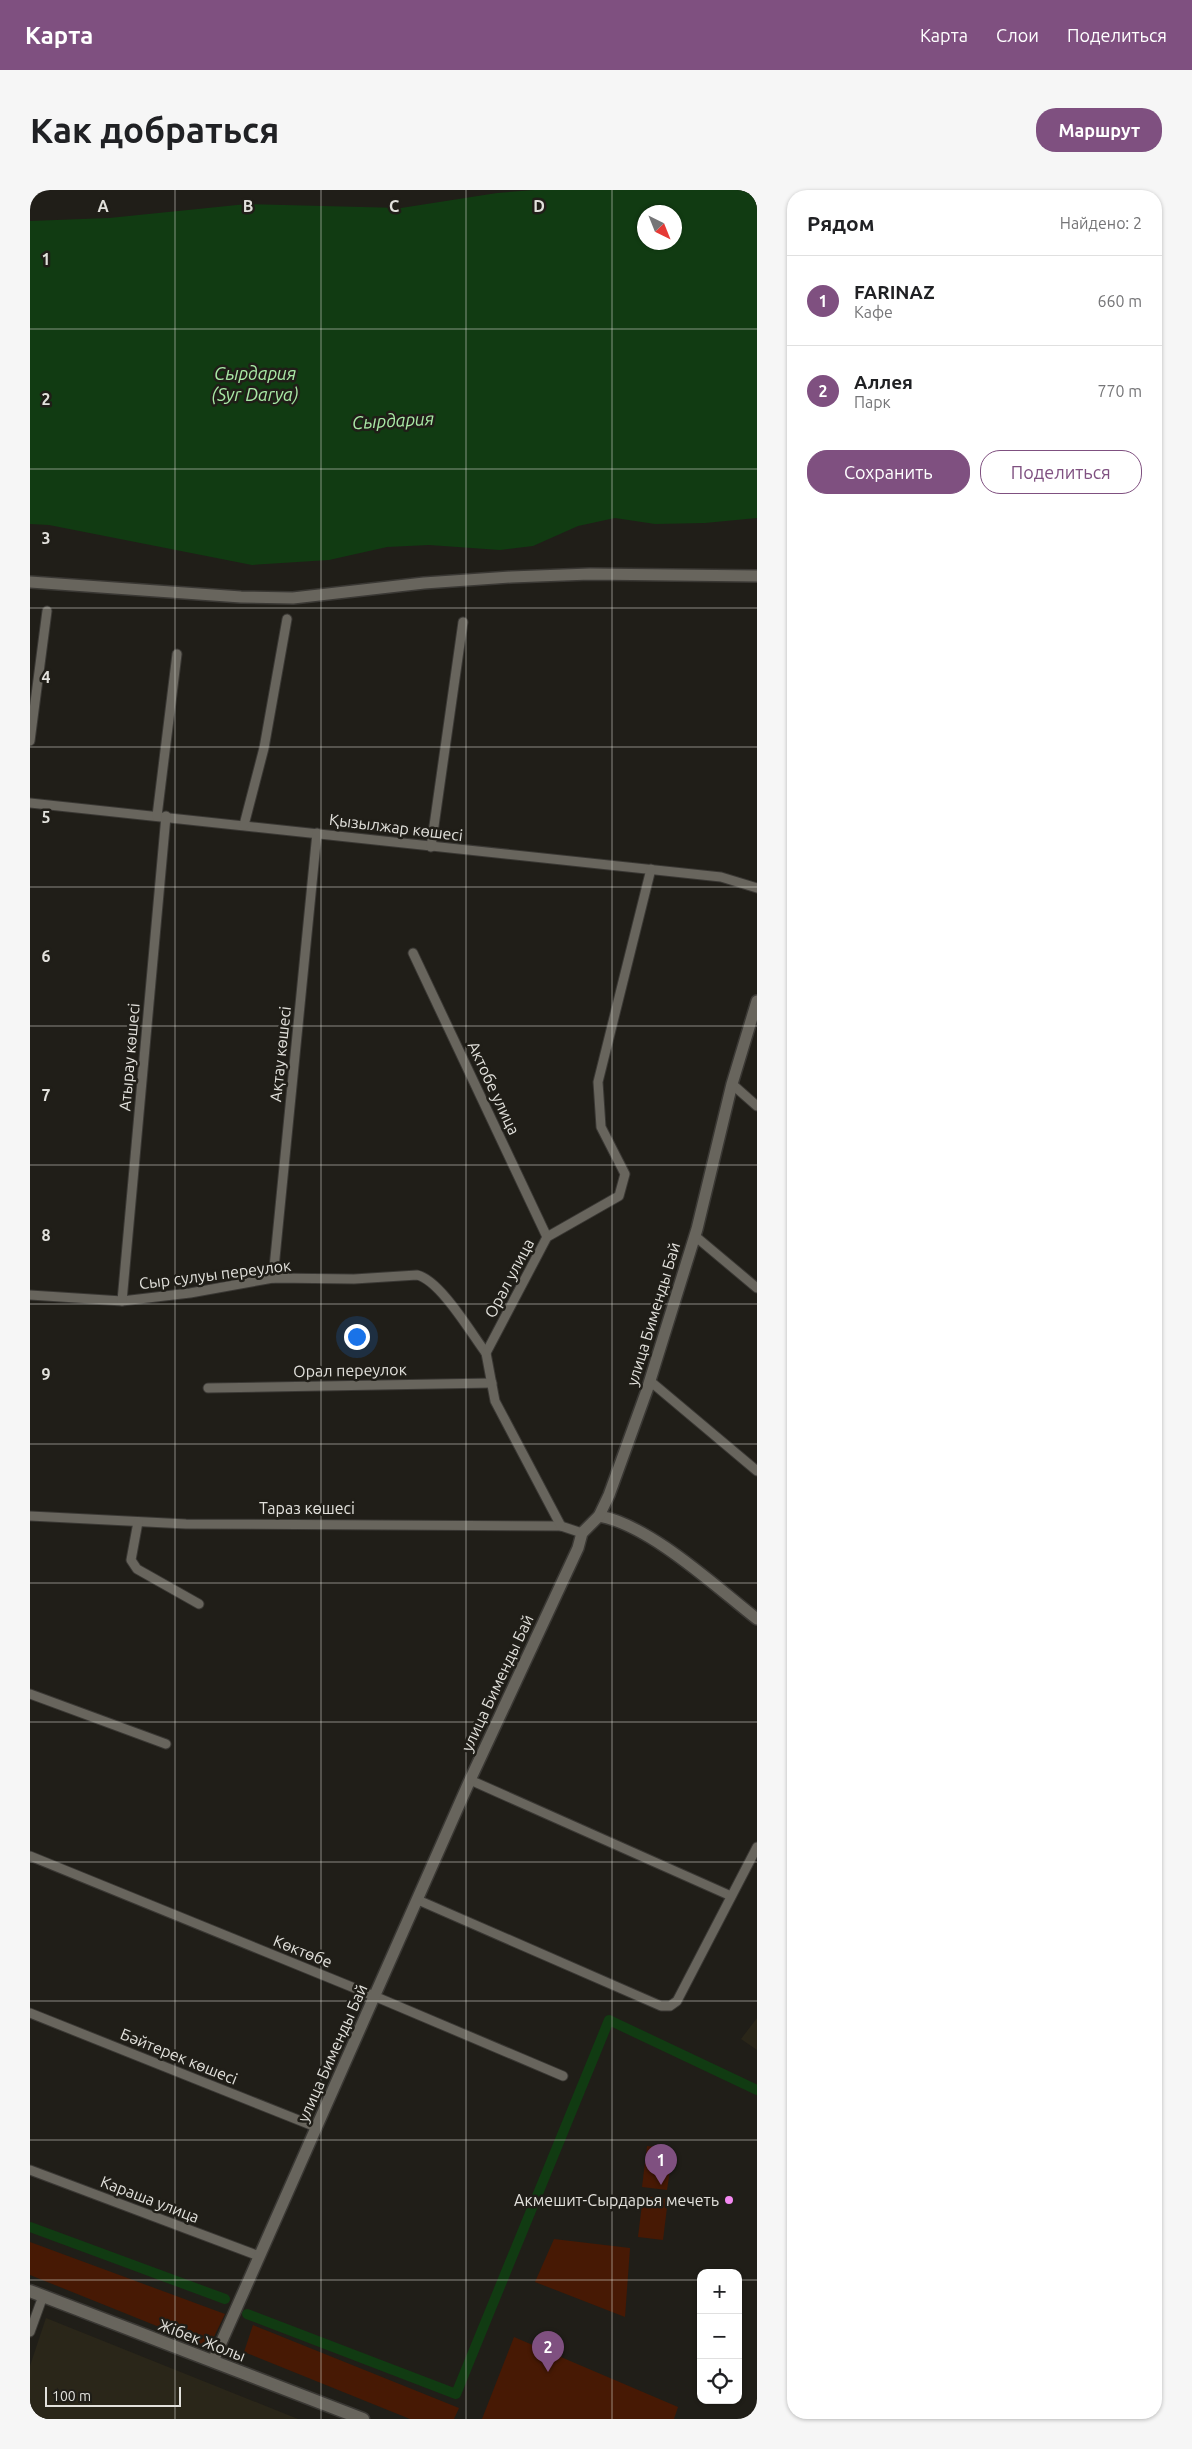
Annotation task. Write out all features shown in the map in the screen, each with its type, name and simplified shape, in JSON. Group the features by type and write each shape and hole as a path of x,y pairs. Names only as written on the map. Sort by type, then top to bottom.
{"main road":[{"name":"Жібек Жолы","path":"30,2291 363,2419"}],"street":[{"path":"30,582 241,597 293,598 424,583 511,576 590,574 757,576"},
{"path":"30,741 47,611"},
{"path":"244,825 264,748 287,619"},
{"path":"431,847 463,622"},
{"name":"Атырау көшесі","path":"122,1300 161,816 177,654"},
{"name":"Қызылжар көшесі","path":"30,803 721,877 757,888"},
{"name":"Ақтау көшесі","path":"273,1278 316,833"},
{"name":"Орал улица","path":"486,1353 547,1237 619,1196 626,1174 601,1127 598,1082 651,870"},
{"name":"Актобе улица","path":"413,952 547,1237"},
{"name":"улица Бименды Бай","path":"213,2361 470,1780 554,1599 582,1533 599,1516 609,1495 650,1382 695,1236 732,1084 757,1001"},
{"path":"732,1084 757,1106"},
{"path":"695,1236 757,1288"},
{"name":"Сыр сулуы переулок","path":"30,1295 122,1300 190,1293 273,1278 354,1279 407,1274 424,1276 438,1290 486,1353"},
{"path":"486,1353 495,1401 561,1526"},
{"path":"650,1382 757,1471"},
{"name":"Орал переулок","path":"208,1388 492,1383"},
{"name":"Тараз көшесі","path":"30,1516 186,1524 561,1526 582,1533"},
{"path":"599,1516 617,1519 666,1548 757,1618"},
{"path":"138,1522 131,1560 137,1568 199,1604"},
{"path":"30,1694 166,1744"},
{"path":"470,1780 731,1896"},
{"path":"418,1900 660,2006 670,2006 677,2001 757,1847"},
{"name":"Көктөбе","path":"30,1856 374,1996 563,2076"},
{"name":"Бәйтерек көшесі","path":"30,2013 316,2127"},
{"name":"Караша улица","path":"30,2170 260,2256"},
{"path":"30,2332 43,2296"}],"shaded area":[{"path":"757,2018 757,2050 741,2039"},
{"path":"647,2146 673,2149 667,2190 642,2187"},
{"path":"643,2196 668,2199 663,2240 638,2237"},
{"path":"554,2239 630,2248 625,2317 535,2282"},
{"path":"30,2242 225,2314 209,2347 30,2275"},
{"path":"46,2318 298,2419 30,2419 30,2366"},
{"path":"253,2325 459,2408 454,2419 410,2419 244,2352"},
{"path":"514,2337 678,2407 674,2419 482,2419"}],"water":[{"name":"Сырдария (Syr Darya)","path":"534,190 757,190 757,518 705,523 655,524 615,518 578,526 533,546 500,550 429,545 387,547 329,560 252,565 49,525 30,524 30,221 109,218 247,204 401,208 497,193"}],"waterway":[{"path":"247,2314 456,2394 609,2020 757,2090"},
{"path":"30,2227 225,2299"}],"place":[{"name":"FARINAZ","path":"661,2185"},
{"name":"Акмешит-Сырдарья мечеть","path":"729,2200"},
{"name":"Аллея","path":"548,2372"}],"water label":[{"name":"Сырдария","path":"393,420"}]}
